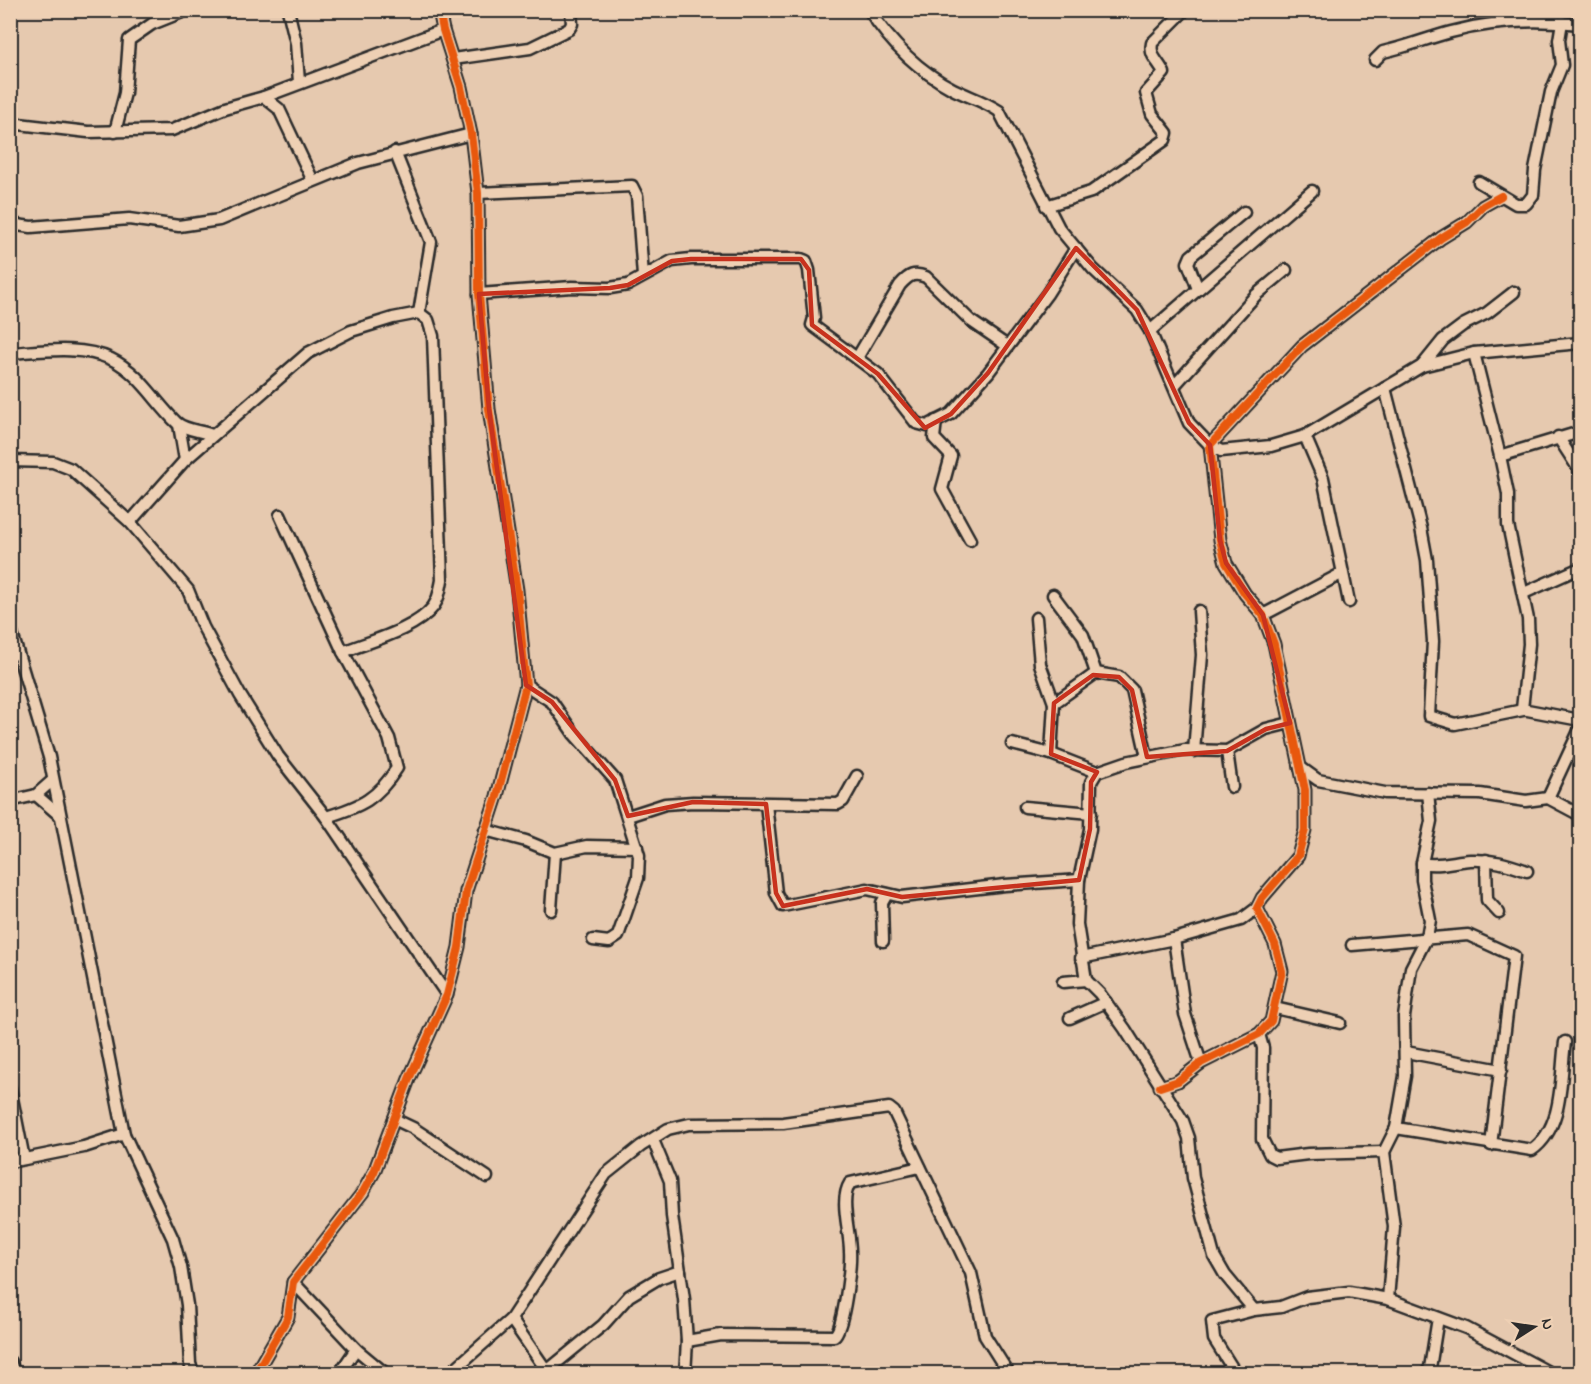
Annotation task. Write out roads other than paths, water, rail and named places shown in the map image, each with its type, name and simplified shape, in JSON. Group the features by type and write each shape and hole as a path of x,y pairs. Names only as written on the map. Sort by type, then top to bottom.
{"street":[{"path":"115,132 125,93 129,40 152,24 187,10"},
{"path":"288,10 296,43 299,82"},
{"path":"255,1374 288,1317 293,1282 363,1192 374,1172 424,1042 447,995 459,947 466,891 497,796 526,685 517,590 489,409 479,294 478,193 471,134 453,59 442,30 439,10"},
{"path":"453,59 530,48 569,29 572,24 571,10"},
{"path":"869,10 914,66 954,89 984,101 999,111 1046,206 1093,269 1137,310 1150,332 1189,423 1210,445 1221,451 1271,446 1305,436 1422,366 1474,353 1581,343"},
{"path":"1046,206 1091,192 1165,140 1167,133 1152,114 1146,93 1164,73 1153,58 1151,49 1152,43 1185,10"},
{"path":"1375,60 1383,52 1452,31 1518,16 1581,24"},
{"path":"1479,183 1516,204 1526,204 1533,195 1535,170 1551,92 1563,66 1559,40 1562,22"},
{"path":"10,123 31,127 115,132 172,130 225,108 264,97 280,89 442,30"},
{"path":"279,109 280,89"},
{"path":"264,97 279,109 313,181"},
{"path":"10,224 31,227 129,219 179,226 219,220 313,181 394,152 471,134"},
{"path":"394,152 431,242 419,313"},
{"path":"478,193 632,186 637,196 643,276"},
{"path":"1150,332 1312,191"},
{"path":"1081,958 1174,939 1241,920 1257,908 1262,898 1299,856 1305,830 1305,790 1274,644 1263,615 1245,594 1227,562 1220,540 1210,445 1302,346 1441,238 1467,222 1483,206 1501,196"},
{"path":"1198,289 1188,262 1191,256 1244,212"},
{"path":"479,294 572,287 610,288 628,285 672,261 801,259 806,261 809,270 812,325 890,387 916,423 927,426 951,414 988,373 1006,345 1047,294 1076,248"},
{"path":"1174,386 1256,295 1286,270"},
{"path":"856,358 900,285 908,276 917,274 926,277 971,321 1006,345"},
{"path":"1422,366 1443,340 1462,325 1487,313 1514,292"},
{"path":"130,522 185,460 308,353 351,331 393,318 419,313 428,320 434,336 442,580 439,597 432,609 400,630 343,652"},
{"path":"10,353 63,350 86,352 110,359 147,387 179,425 185,460"},
{"path":"1474,353 1508,494 1508,525 1524,593 1529,644 1523,710"},
{"path":"1384,388 1421,528 1426,560 1433,641 1429,716 1455,724 1523,710 1581,720"},
{"path":"936,421 934,438 951,456 942,489 970,540"},
{"path":"179,425 212,435"},
{"path":"1500,456 1581,432"},
{"path":"1305,436 1323,478 1341,574 1346,581 1349,602"},
{"path":"1558,437 1581,471"},
{"path":"10,461 53,462 71,470 130,522 188,590 204,627 240,695 278,756 326,817 447,995"},
{"path":"280,515 343,652 389,738 397,768 382,792 352,809 326,817"},
{"path":"1524,593 1581,568"},
{"path":"1263,615 1341,574"},
{"path":"1053,595 1083,635 1096,673"},
{"path":"1194,751 1202,656 1199,610"},
{"path":"1036,618 1040,664 1054,703 1051,754"},
{"path":"10,627 53,780 58,814 79,899 124,1134 173,1239 181,1267 187,1305 190,1364 194,1374"},
{"path":"1054,703 1096,673 1119,677 1132,690 1147,757"},
{"path":"526,685 552,702 574,734 615,780 637,846 638,878 618,936 609,942 593,940"},
{"path":"1012,744 1051,754 1097,772 1147,757 1194,751 1227,751 1266,729 1290,723"},
{"path":"1548,798 1581,729"},
{"path":"1227,751 1232,787"},
{"path":"1300,767 1318,780 1335,785 1385,793 1480,794 1526,801 1548,798 1581,815"},
{"path":"1097,772 1091,782 1090,829 1079,880 1077,924 1086,980 1106,1002 1160,1088 1172,1100 1189,1138 1192,1178 1214,1256 1225,1275 1254,1310"},
{"path":"628,816 665,804 693,802 838,804 843,801 857,776"},
{"path":"10,801 36,795 53,780"},
{"path":"1388,1299 1394,1227 1384,1152 1396,1128 1406,1076 1404,1017 1411,968 1427,938 1430,920 1422,880 1422,863 1431,822 1428,793"},
{"path":"36,795 58,814"},
{"path":"766,804 776,893 783,906 867,889 902,897 996,886 1079,880"},
{"path":"1025,807 1091,813"},
{"path":"485,830 526,841 555,853 586,846 637,846"},
{"path":"551,910 555,853"},
{"path":"1422,863 1432,865 1486,860 1504,862 1527,871"},
{"path":"1486,860 1487,900 1498,913"},
{"path":"883,941 882,903 887,894"},
{"path":"1160,1088 1178,1081 1201,1063 1260,1034 1270,1021 1275,1008 1282,970 1275,944 1257,908"},
{"path":"1352,945 1468,935 1514,956 1491,1145"},
{"path":"1174,939 1185,1014 1201,1063"},
{"path":"1063,982 1086,980"},
{"path":"1070,1018 1106,1002"},
{"path":"1275,1008 1340,1023"},
{"path":"1260,1034 1263,1048 1262,1139 1270,1155 1276,1158 1308,1154 1384,1152"},
{"path":"1396,1128 1532,1150 1545,1141 1556,1118 1565,1042"},
{"path":"1406,1052 1501,1071"},
{"path":"10,1088 24,1159"},
{"path":"449,1374 512,1319 606,1174 641,1146 668,1129 689,1124 783,1123 889,1108 894,1112 971,1273 985,1336 1009,1374"},
{"path":"394,1119 413,1128 487,1177"},
{"path":"10,1162 84,1147 124,1134"},
{"path":"653,1140 670,1180 687,1341 685,1374"},
{"path":"687,1341 721,1335 834,1336 841,1326 850,1253 844,1192 850,1183 920,1167"},
{"path":"512,1319 548,1372 603,1324 629,1296 659,1278 680,1271"},
{"path":"293,1282 356,1349 386,1374"},
{"path":"1236,1374 1214,1339 1212,1321 1254,1310 1281,1307 1307,1297 1349,1292 1388,1299 1466,1328 1547,1372"},
{"path":"1425,1374 1430,1368 1438,1318"},
{"path":"339,1374 356,1349"},
{"path":"10,1362 15,1374"}]}
